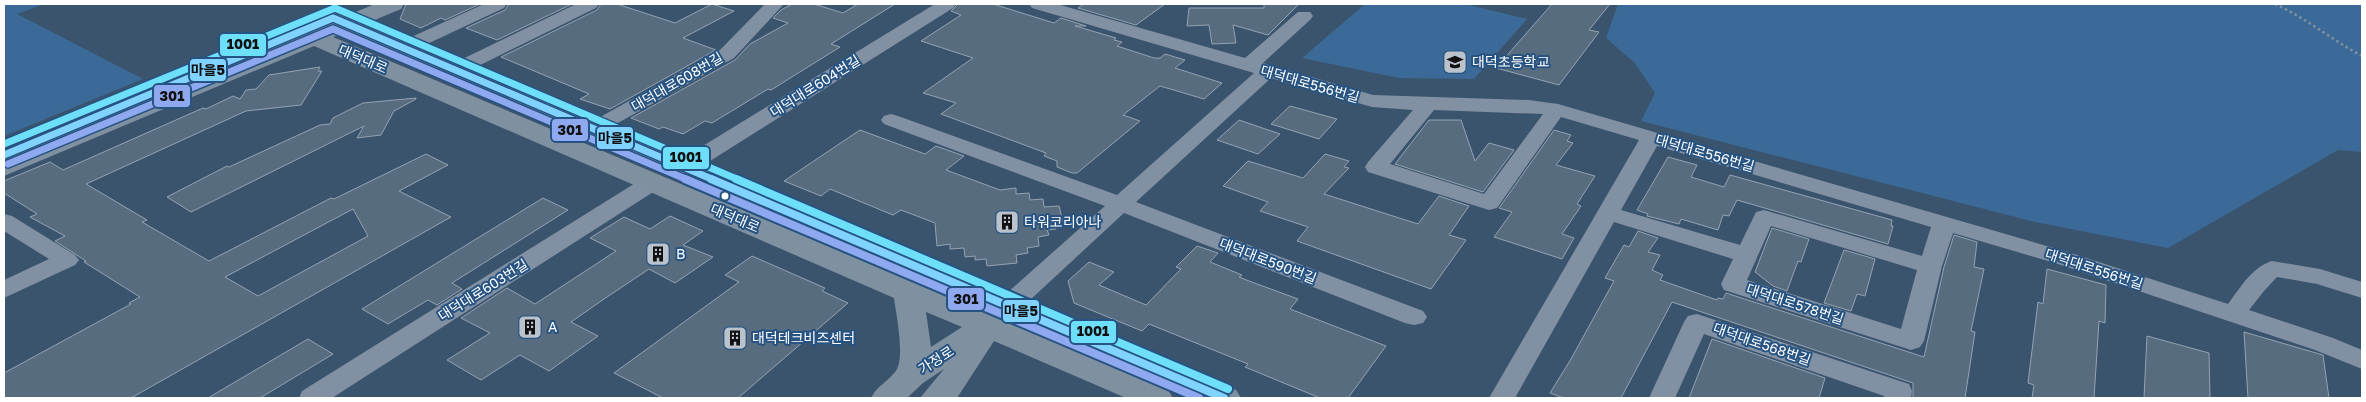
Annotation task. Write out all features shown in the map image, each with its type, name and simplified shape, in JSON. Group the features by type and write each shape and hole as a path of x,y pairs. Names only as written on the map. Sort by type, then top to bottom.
{"main road":[{"path":"340,21 367,4"},
{"path":"340,21 393,4"},
{"name":"대덕대로","path":"4,168 340,21 683,168 997,316 1156,398"},
{"name":"대덕대로","path":"4,155 308,35 908,291 997,316 1224,398"},
{"path":"908,291 916,352 912,375"},
{"name":"가정로","path":"887,398 912,375 997,316"},
{"name":"가정로","path":"937,398 950,386 997,316"}],"street":[{"name":"대덕대로","path":"402,48 498,4"},
{"path":"455,70 590,4"},
{"name":"대덕대로608번길","path":"592,129 727,54 775,4"},
{"name":"대덕대로604번길","path":"683,168 947,4"},
{"name":"대덕대로556번길","path":"1038,4 1372,101 1429,104 1499,104 1556,110 2066,259 2324,344 2362,360"},
{"path":"997,316 1121,205 1257,69 1304,16"},
{"path":"1429,104 1376,167 1489,203 1556,110"},
{"name":"대덕대로590번길","path":"891,120 1121,205 1414,317"},
{"path":"1502,398 1651,137"},
{"name":"대덕대로603번길","path":"312,398 653,182"},
{"path":"1608,213 1747,255 1764,217 1930,266"},
{"path":"4,221 67,260 4,290"},
{"name":"대덕대로578번길","path":"1747,255 1733,284 1911,341 1930,266 1944,224"},
{"path":"2232,314 2255,285 2272,268 2320,277 2362,290"},
{"name":"대덕대로568번길","path":"1662,398 1697,322 1899,391 1897,398"}],"path":[{"path":"2276,4 2299,15 2340,44 2362,56"}],"shaded area":[{"path":"4,4 44,4 17,14 143,79 4,136"},
{"path":"1365,4 1465,4 1527,19 1474,79 1399,78 1302,58"},
{"path":"1618,4 2362,4 2362,152 2338,150 2168,248 2035,222 1641,121 1655,93 1635,63 1606,38"}],"building":[{"path":"406,4 480,4 445,20 441,18 421,28 400,19"},
{"path":"509,4 572,4 497,40 466,28 505,10"},
{"path":"601,4 617,4 675,23 712,4 734,11 683,38 716,50 610,109 580,99 589,94 501,57 597,10"},
{"path":"792,4 814,4 843,13 858,4 895,4 831,44 840,47 771,90 768,89 712,123 705,121 683,134 663,127 659,129 631,118 735,60 750,44 788,23 773,18 781,10"},
{"path":"958,4 993,4 1054,23 1061,18 1086,26 1075,26 1116,38 1114,40 1122,42 1117,46 1154,58 1160,58 1165,54 1185,60 1175,68 1222,83 1204,99 1160,86 1123,115 1140,121 1077,173 1072,173 1057,167 1057,161 1044,156 1046,153 941,114 956,103 923,93 973,58 921,41 961,15 951,11"},
{"path":"1084,4 1165,4 1136,25 1078,8"},
{"path":"1264,4 1299,4 1268,35 1233,25 1236,43 1212,44 1209,25 1187,26 1189,8 1264,8"},
{"path":"1552,4 1610,4 1589,30 1599,32 1559,85 1496,68"},
{"path":"320,67 318,71 322,71 301,105 246,111 86,184 147,220 142,222 209,261 331,198 334,199 426,154 448,165 399,191 451,217 131,398 4,398 4,373 131,304 129,303 140,297 84,262 86,261 55,241 65,236 30,217 37,214 4,193 4,181 50,162 63,170 203,108 206,109 233,96 240,99 246,90 256,89 269,75","holes":["353,209 368,236 258,296 225,277"]},
{"path":"416,98 394,111 381,135 357,138 364,126 191,212 167,197 227,166 229,167 320,125 330,124 333,118 363,103"},
{"path":"1290,106 1337,119 1319,139 1271,124"},
{"path":"1239,120 1280,134 1258,154 1217,140"},
{"path":"1429,120 1461,120 1475,161 1489,143 1514,150 1483,192 1395,164"},
{"path":"860,130 925,154 936,146 964,156 946,170 1000,190 1016,188 1016,194 1029,193 1030,200 1043,199 1044,207 1059,206 1063,222 1055,223 1056,229 1047,230 1049,235 1038,237 1039,246 1027,248 1028,253 1016,255 1017,263 987,266 986,259 975,260 975,256 965,257 964,248 950,249 950,244 937,246 935,223 901,210 893,215 830,189 821,196 784,181"},
{"path":"1554,130 1571,135 1567,141 1573,143 1556,165 1595,176 1577,204 1581,206 1562,234 1574,238 1562,259 1494,237 1512,212 1499,208"},
{"path":"1325,154 1349,161 1344,167 1349,168 1324,194 1418,224 1439,196 1469,206 1449,235 1466,240 1431,289 1297,241 1308,227 1260,211 1268,202 1223,186 1248,161 1303,178"},
{"path":"1668,157 1697,165 1691,177 1724,187 1730,175 1892,220 1891,226 1893,226 1888,244 1737,200 1729,216 1723,215 1718,230 1681,219 1679,224 1647,216 1648,214 1637,210"},
{"path":"543,198 568,210 452,283 462,289 437,305 428,300 388,324 362,309"},
{"path":"670,216 703,231 683,245 713,257 675,283 649,269 604,299 571,322 598,336 549,371 520,355 481,380 447,360 490,333 461,318 507,288 535,304 616,251 590,238 624,217 650,229"},
{"path":"1772,228 1809,239 1801,262 1798,261 1787,291 1773,286 1755,272"},
{"path":"1638,231 1658,238 1648,252 1660,255 1652,270 1663,275 1660,280 1717,300 1718,298 1723,299 1726,293 1924,357 1944,267 1954,235 1977,242 1974,267 1984,269 1971,331 1975,332 1965,398 1913,398 1913,383 1672,302 1621,398 1564,398 1550,393 1614,281 1605,278 1624,245 1629,247"},
{"path":"1197,246 1218,253 1210,262 1242,275 1239,277 1298,299 1290,309 1386,346 1348,398 1320,398 1245,367 1248,364 1149,324 1142,331 1074,303 1068,281 1089,262 1114,272 1099,285 1146,305 1181,269 1176,267"},
{"path":"1844,250 1875,259 1865,296 1857,294 1851,311 1824,303"},
{"name":"대덕테크비즈센터","path":"752,256 825,288 822,291 848,303 738,398 663,398 614,373 739,282 725,275"},
{"path":"2047,269 2106,285 2105,323 2099,321 2094,398 2032,398 2034,385 2028,383 2038,302 2043,304"},
{"path":"2244,332 2323,355 2329,398 2248,398"},
{"path":"2147,336 2209,353 2210,398 2144,398"},
{"path":"308,339 333,354 260,398 208,398"},
{"path":"1712,339 1825,378 1819,398 1689,398"}],"transit line":[{"name":"1001","path":"4,144 335,8 1228,389"},
{"name":"마을5","path":"4,155 333,18 1224,398"},
{"name":"301","path":"8,164 333,29 1199,398"}],"place":[{"name":"대덕초등학교","path":"1455,62"},
{"name":"타워코리아나","path":"1007,222"},
{"name":"B","path":"658,254"},
{"name":"A","path":"530,327"},
{"name":"대덕테크비즈센터","path":"735,338"}]}
